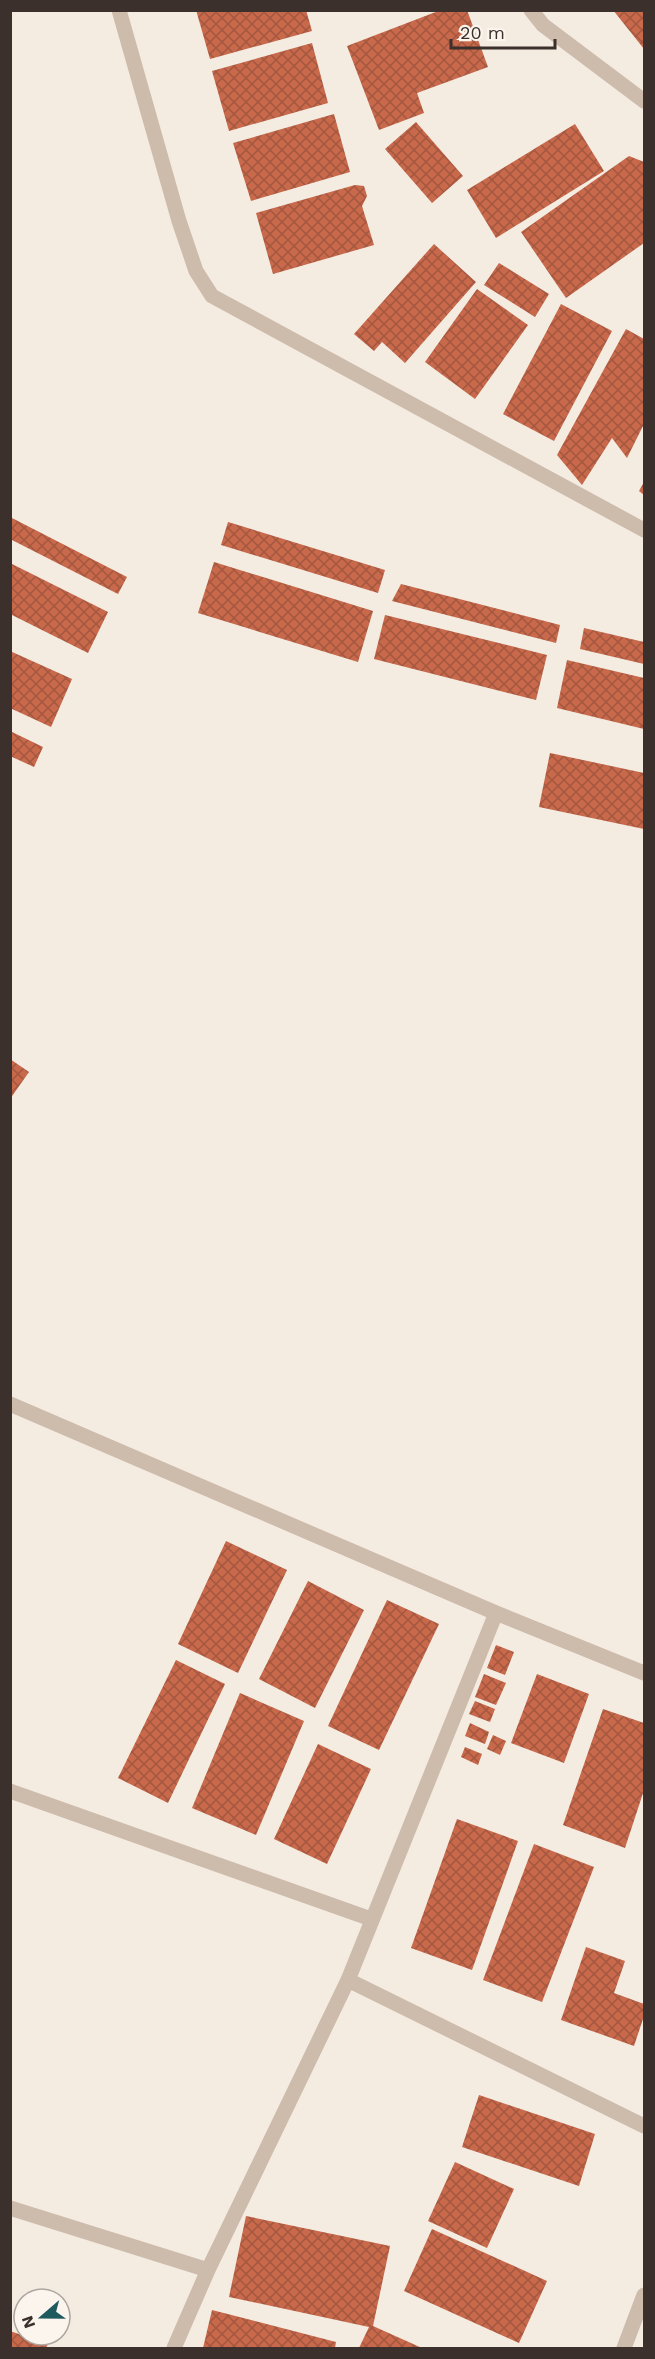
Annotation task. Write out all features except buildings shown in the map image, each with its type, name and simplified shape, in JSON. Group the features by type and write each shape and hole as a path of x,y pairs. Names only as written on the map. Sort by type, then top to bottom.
{"street":[{"path":"119,10 179,220 196,271 212,296 645,530"},
{"path":"531,10 543,25 645,101"},
{"path":"10,1404 496,1613 645,1673"},
{"path":"174,2349 208,2270 348,1980 496,1613"},
{"path":"10,1791 371,1919"},
{"path":"348,1980 645,2126"},
{"path":"10,2208 208,2270"},
{"path":"624,2349 645,2295"}]}
